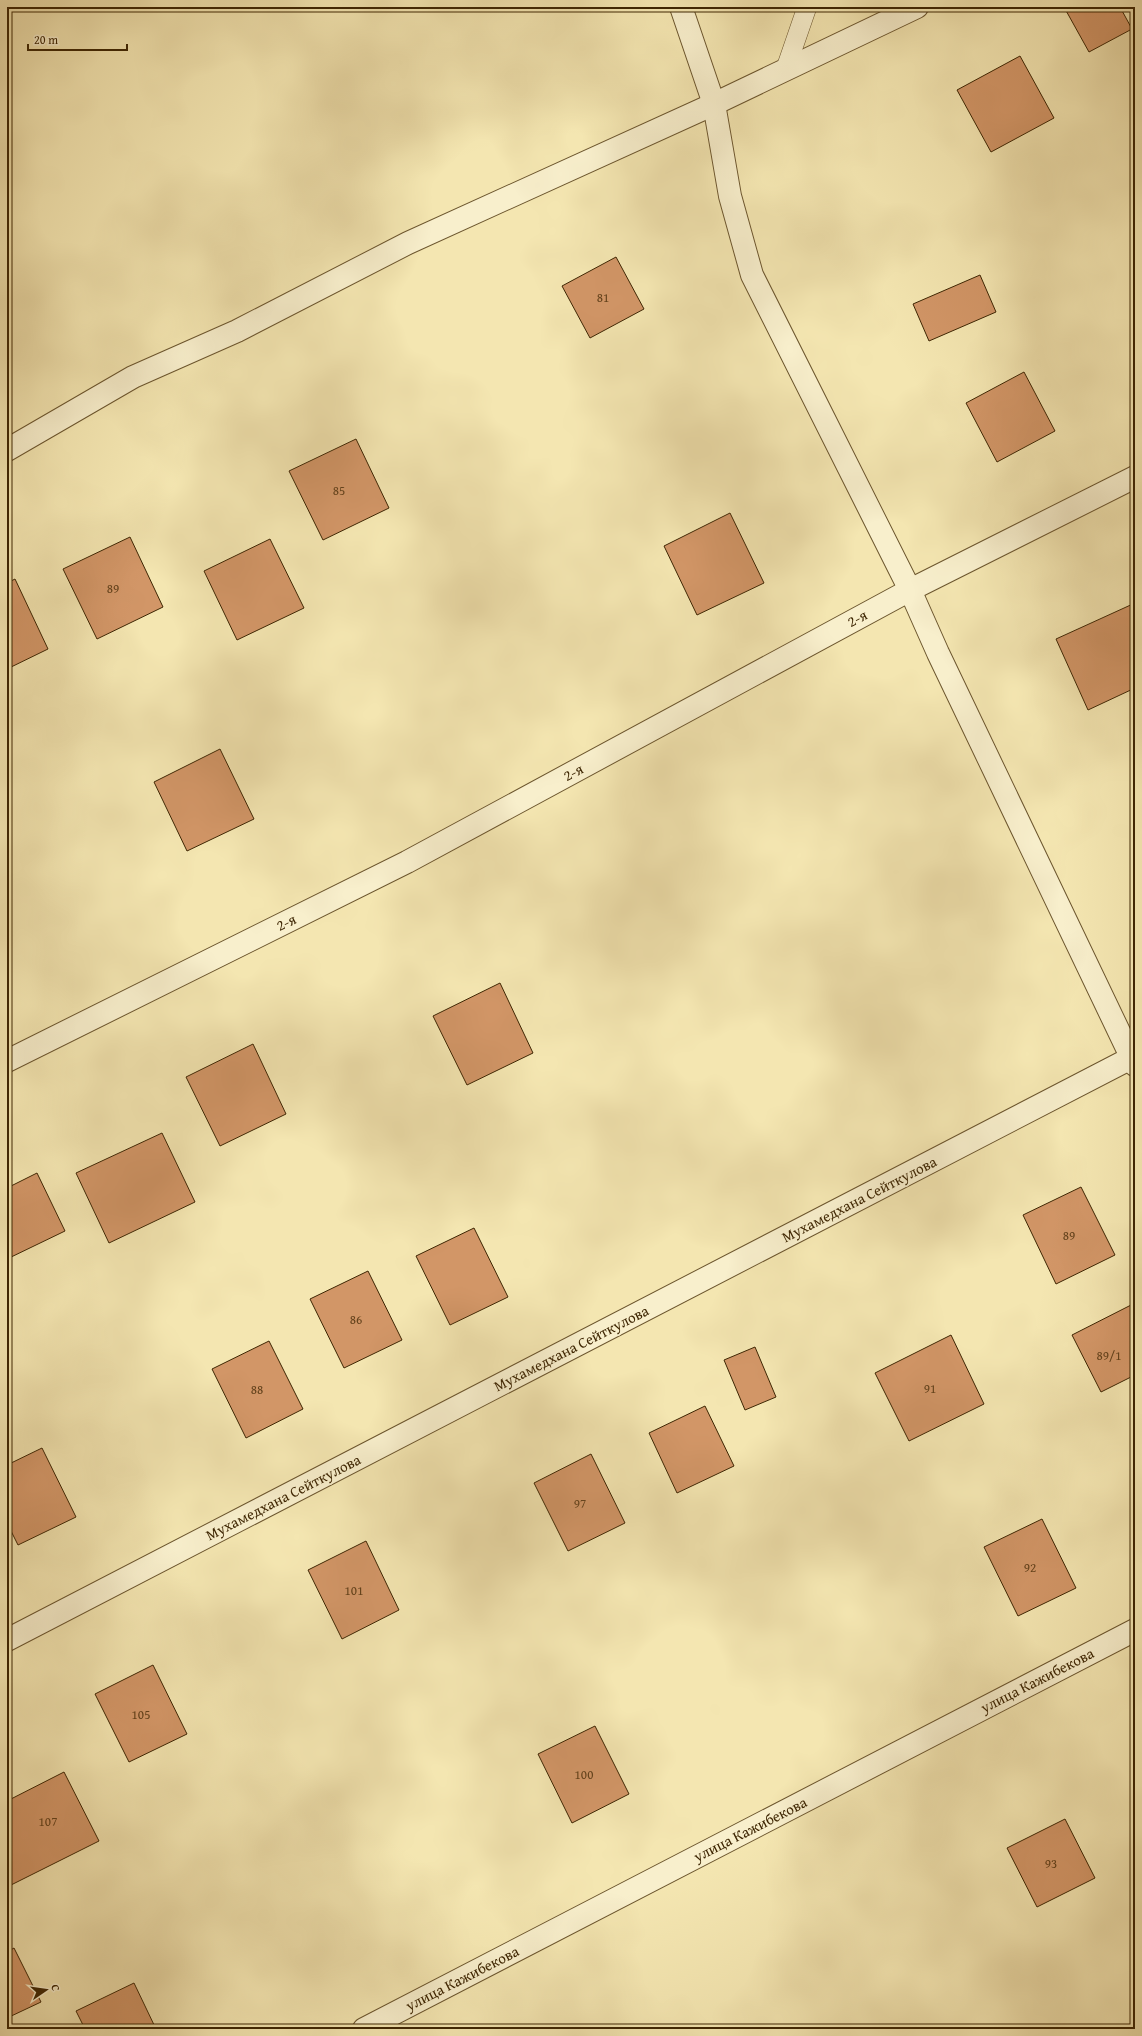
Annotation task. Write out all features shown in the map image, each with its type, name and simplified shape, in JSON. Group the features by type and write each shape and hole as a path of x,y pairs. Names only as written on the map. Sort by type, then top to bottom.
{"street":[{"path":"681,7 714,104 730,196 752,275 910,590 938,653 1134,1059"},
{"path":"7,450 132,377 237,331 408,243 714,104 786,68 917,7"},
{"name":"2-я","path":"7,1061 407,862 910,590 1135,477"},
{"name":"Мухамедхана Сейткулова","path":"7,1640 1134,1059"},
{"name":"улица Кажибекова","path":"364,2029 1135,1630"}],"lane":[{"path":"786,68 807,7"}],"building":[{"path":"1064,7 1120,7 1132,29 1089,52"},
{"path":"1020,56 1054,118 991,152 957,90"},
{"path":"616,257 644,309 590,338 562,286"},
{"path":"980,275 996,312 929,341 913,304"},
{"path":"1024,372 1055,431 997,462 966,403"},
{"path":"356,439 389,508 323,540 289,471"},
{"path":"730,513 764,583 697,615 664,546"},
{"path":"130,537 163,607 97,639 63,569"},
{"path":"270,539 304,608 237,640 204,571"},
{"path":"15,579 48,649 7,669 7,583"},
{"path":"1135,603 1135,688 1088,710 1056,639"},
{"path":"220,749 254,819 187,851 154,782"},
{"path":"500,983 533,1053 467,1085 433,1016"},
{"path":"253,1044 286,1114 220,1146 186,1077"},
{"path":"162,1133 195,1202 109,1243 76,1173"},
{"path":"37,1173 65,1231 7,1259 7,1188"},
{"path":"1081,1187 1115,1255 1056,1284 1023,1215"},
{"path":"474,1228 508,1297 450,1325 416,1256"},
{"path":"368,1271 402,1340 344,1368 310,1299"},
{"path":"1135,1303 1135,1375 1101,1392 1072,1335"},
{"path":"951,1335 984,1404 909,1441 875,1373"},
{"path":"269,1341 303,1409 246,1438 212,1369"},
{"path":"755,1347 776,1397 745,1410 724,1360"},
{"path":"705,1406 734,1466 677,1493 649,1433"},
{"path":"42,1448 76,1517 18,1545 7,1523 7,1465"},
{"path":"591,1454 625,1523 568,1551 534,1483"},
{"path":"1042,1519 1076,1588 1018,1616 984,1547"},
{"path":"366,1541 399,1610 342,1639 308,1570"},
{"path":"153,1665 187,1734 129,1762 95,1694"},
{"path":"595,1726 629,1794 572,1823 538,1754"},
{"path":"64,1772 99,1841 11,1885 7,1876 7,1801"},
{"path":"1065,1819 1095,1878 1037,1907 1007,1848"},
{"path":"14,1948 41,2002 7,2018 7,1952"},
{"path":"134,1983 156,2029 85,2029 76,2011"}]}
